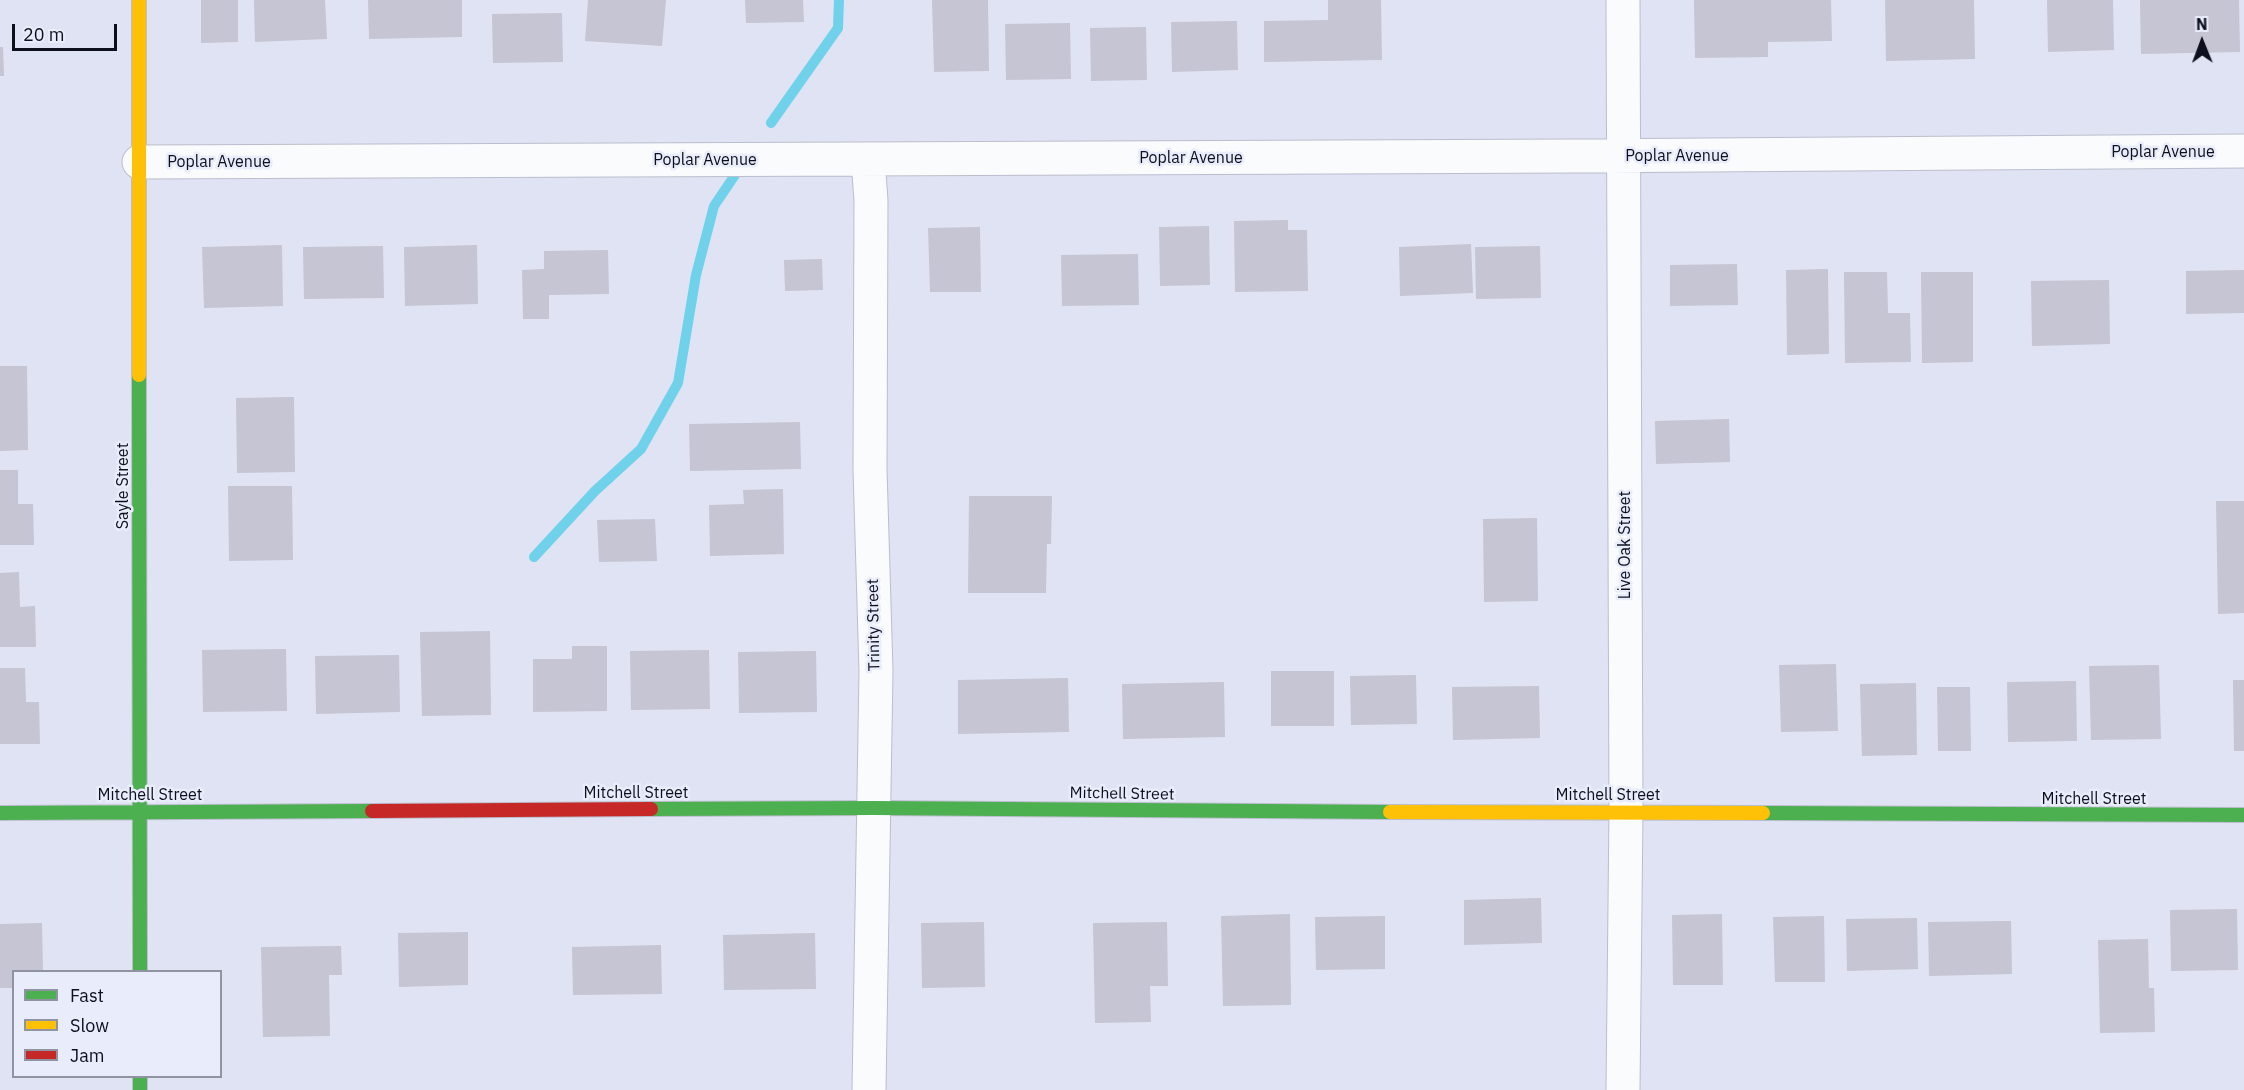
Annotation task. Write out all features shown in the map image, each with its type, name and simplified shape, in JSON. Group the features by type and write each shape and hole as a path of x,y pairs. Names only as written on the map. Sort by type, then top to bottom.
{"street":[{"name":"Sayle Street","path":"139,0 140,970"},
{"name":"Live Oak Street","path":"1623,0 1626,811 1623,1090"},
{"name":"Poplar Avenue","path":"139,162 2244,151"},
{"name":"Trinity Street","path":"868,159 871,201 870,469 876,671 869,1090"},
{"name":"Mitchell Street","path":"0,813 873,808 1294,812 1626,811 1947,815 2244,815"}],"building":[{"path":"201,0 238,0 238,42 201,43"},
{"path":"254,0 325,0 327,39 255,42"},
{"path":"368,0 462,0 462,37 369,39"},
{"path":"588,0 666,0 662,46 585,41"},
{"path":"745,0 803,0 804,22 746,23"},
{"path":"932,0 988,0 989,71 934,72"},
{"path":"1328,0 1381,0 1382,60 1264,62 1264,21 1328,20"},
{"path":"1694,0 1831,0 1832,41 1768,42 1768,57 1695,58"},
{"path":"1885,0 1974,0 1975,59 1886,61"},
{"path":"2047,0 2113,0 2114,50 2048,52"},
{"path":"2140,0 2239,0 2240,52 2141,54"},
{"path":"562,13 563,62 493,63 492,14"},
{"path":"1237,21 1238,70 1172,72 1171,22"},
{"path":"1070,23 1071,79 1006,80 1005,24"},
{"path":"1146,27 1147,80 1091,81 1090,28"},
{"path":"0,47 3,47 4,76 0,76"},
{"path":"1288,220 1288,230 1307,230 1308,291 1235,292 1234,221"},
{"path":"1209,226 1210,285 1160,286 1159,227"},
{"path":"980,227 981,292 930,292 928,228"},
{"path":"1471,244 1473,293 1400,296 1399,247"},
{"path":"282,245 283,306 204,308 202,247"},
{"path":"477,245 478,304 405,306 404,247"},
{"path":"383,246 384,298 304,299 303,247"},
{"path":"1540,246 1541,298 1476,299 1475,247"},
{"path":"608,250 609,294 549,295 549,319 523,319 522,270 544,269 544,251"},
{"path":"1138,254 1139,305 1062,306 1061,255"},
{"path":"822,259 823,290 785,291 784,260"},
{"path":"1737,264 1738,305 1670,306 1670,265"},
{"path":"1828,269 1829,354 1787,355 1786,270"},
{"path":"2244,270 2244,313 2186,314 2186,271"},
{"path":"1844,272 1887,272 1888,313 1910,313 1911,362 1845,363"},
{"path":"1921,272 1973,272 1973,362 1922,363"},
{"path":"2109,280 2110,344 2032,346 2031,281"},
{"path":"0,366 27,366 28,450 0,451"},
{"path":"294,397 295,472 237,473 236,398"},
{"path":"1729,419 1730,462 1656,464 1655,421"},
{"path":"800,422 801,469 690,471 689,424"},
{"path":"0,470 18,470 18,504 33,504 34,545 0,545"},
{"path":"228,486 292,486 293,560 229,561"},
{"path":"783,489 784,554 710,556 709,505 744,504 743,490"},
{"path":"969,496 1052,496 1051,544 1047,544 1046,593 968,593"},
{"path":"2216,501 2244,501 2244,613 2218,614"},
{"path":"1537,518 1538,601 1484,602 1483,519"},
{"path":"655,519 657,561 599,562 597,520"},
{"path":"19,572 20,607 35,606 36,647 0,647 0,573"},
{"path":"490,631 491,715 422,716 420,632"},
{"path":"572,646 607,646 607,711 533,712 533,659 572,659"},
{"path":"286,649 287,711 203,712 202,650"},
{"path":"709,650 710,709 631,710 630,651"},
{"path":"816,651 817,712 739,713 738,652"},
{"path":"399,655 400,712 316,714 315,656"},
{"path":"1836,664 1838,731 1781,732 1779,665"},
{"path":"2159,665 2161,739 2091,740 2089,666"},
{"path":"0,668 25,668 26,702 39,702 40,744 0,744"},
{"path":"1271,671 1334,671 1334,726 1271,726"},
{"path":"1416,675 1417,724 1351,725 1350,676"},
{"path":"1068,678 1069,732 958,734 958,680"},
{"path":"2233,680 2244,680 2244,751 2234,751"},
{"path":"2076,681 2077,741 2008,742 2007,682"},
{"path":"1224,682 1225,737 1123,739 1122,684"},
{"path":"1916,683 1917,755 1862,756 1860,684"},
{"path":"1539,686 1540,738 1453,740 1452,687"},
{"path":"1937,687 1970,687 1971,751 1938,751"},
{"path":"1541,898 1542,943 1464,945 1464,900"},
{"path":"2237,909 2238,970 2171,971 2170,910"},
{"path":"1290,914 1291,1005 1223,1006 1221,916"},
{"path":"1722,914 1723,985 1673,985 1672,915"},
{"path":"1385,916 1385,969 1316,970 1315,917"},
{"path":"1824,916 1825,982 1775,982 1773,917"},
{"path":"1917,918 1918,969 1847,971 1846,919"},
{"path":"2011,921 2012,974 1929,976 1928,922"},
{"path":"984,922 985,987 922,988 921,923"},
{"path":"1167,922 1168,986 1150,986 1151,1022 1095,1023 1093,923"},
{"path":"42,923 43,970 12,970 12,988 0,988 0,924"},
{"path":"468,932 468,985 399,987 398,933"},
{"path":"815,933 816,989 724,990 723,935"},
{"path":"2148,939 2149,988 2154,988 2155,1032 2100,1033 2098,940"},
{"path":"661,945 662,994 573,995 572,947"},
{"path":"341,946 342,975 329,975 330,1036 263,1037 261,947"}],"waterway":[{"path":"771,123 838,28 839,0"},
{"path":"534,557 595,491 641,449 678,383 696,275 714,206 737,172"}],"traffic: fast":[{"path":"139,375 140,970"},
{"path":"651,809 873,808 1390,812"},
{"path":"0,813 372,811"},
{"path":"1763,813 2244,815"},
{"path":"140,1078 140,1090"}],"traffic: slow":[{"path":"139,0 139,375"},
{"path":"1390,812 1763,813"}],"traffic: jam":[{"path":"372,811 651,809"}]}
